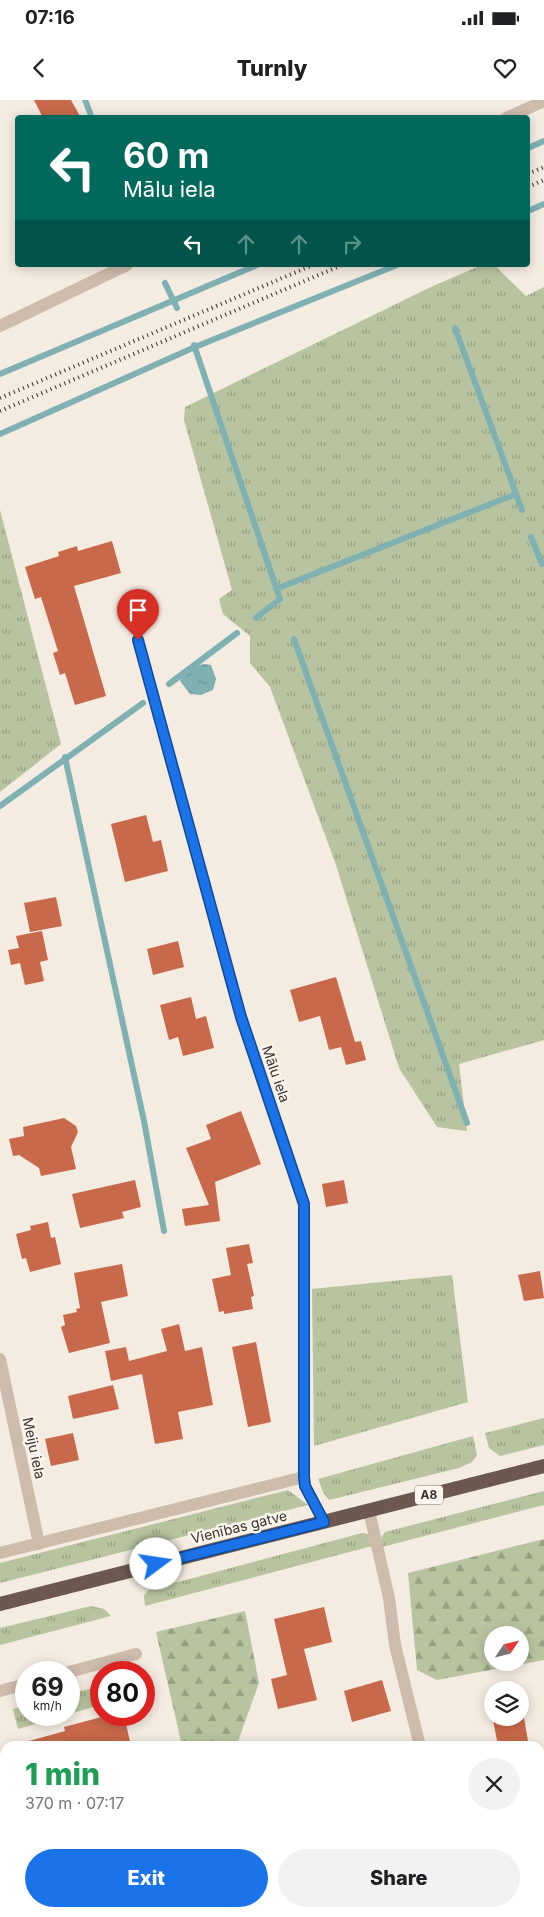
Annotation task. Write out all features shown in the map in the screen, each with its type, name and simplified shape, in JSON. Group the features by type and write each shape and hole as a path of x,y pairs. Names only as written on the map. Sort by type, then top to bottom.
{"highway":[{"name":"Vienības gatve","path":"0,1604 544,1466"}],"street":[{"path":"513,115 544,101"},
{"path":"0,326 124,267"},
{"name":"Mālu iela","path":"138,640 241,1017 304,1204 304,1477 305,1486 324,1522"},
{"name":"Meiju iela","path":"0,1359 39,1544"},
{"path":"0,1553 304,1477"},
{"path":"369,1511 389,1598 395,1645 419,1741"},
{"path":"80,1669 136,1654"},
{"path":"0,1691 15,1687"}],"green space":[{"path":"477,267 496,267 526,296 544,287 544,1040 459,1064 467,1131 437,1127 399,1068 335,862 270,687 250,663 250,636 223,614 219,599 232,590 184,420 185,407 433,286"},
{"path":"0,510 61,744 0,792"},
{"path":"452,1275 468,1402 314,1446 312,1289"},
{"path":"544,1418 544,1445 500,1456 489,1448 485,1433"},
{"path":"473,1436 477,1455 472,1462 459,1468 329,1500 324,1494 318,1479"},
{"path":"288,1490 308,1505 0,1583 0,1563"},
{"path":"544,1491 544,1505 382,1547 381,1538 385,1532"},
{"path":"362,1533 368,1534 372,1546 145,1606 144,1596 148,1590"},
{"path":"544,1539 544,1660 529,1663 529,1626 484,1626 485,1671 437,1680 417,1670 408,1573"},
{"path":"91,1606 104,1609 111,1616 0,1645 0,1628"},
{"path":"245,1611 259,1683 238,1741 181,1741 156,1632"},
{"path":"90,1689 90,1708 80,1711 80,1691"},
{"path":"17,1726 28,1726 18,1729"}],"water":[{"path":"204,664 211,665 216,679 213,690 201,695 190,694 180,681 183,670"}],"building":[{"path":"34,100 71,100 79,115 42,115"},
{"path":"112,541 121,573 74,586 106,696 75,705 65,673 60,675 53,653 58,651 41,597 35,599 25,567 59,556 58,552 77,546 78,551"},
{"path":"146,815 153,842 161,840 168,871 125,882 111,824"},
{"path":"56,897 62,926 30,932 24,903"},
{"path":"42,931 48,960 40,962 44,981 25,985 20,963 11,965 8,950 19,948 16,936"},
{"path":"178,941 184,967 153,975 147,949"},
{"path":"336,977 355,1042 361,1041 366,1060 346,1065 341,1047 329,1050 320,1016 299,1022 290,990"},
{"path":"191,997 196,1019 206,1016 214,1048 183,1056 178,1037 169,1040 160,1005"},
{"path":"241,1111 261,1164 215,1182 220,1221 185,1226 182,1209 209,1205 186,1148 211,1139 206,1125"},
{"path":"64,1118 76,1126 78,1132 71,1147 76,1169 41,1176 39,1168 19,1155 13,1156 9,1139 24,1136 23,1127"},
{"path":"135,1180 141,1207 122,1212 124,1218 80,1228 72,1194"},
{"path":"344,1180 348,1203 326,1207 322,1184"},
{"path":"48,1222 51,1238 55,1237 61,1264 30,1272 26,1258 22,1259 16,1234 31,1230 30,1226"},
{"path":"249,1244 253,1263 247,1264 254,1296 251,1297 253,1309 224,1314 224,1311 219,1312 212,1279 231,1275 226,1248"},
{"path":"122,1264 128,1296 101,1302 110,1343 69,1353 61,1327 65,1325 63,1315 77,1312 76,1309 80,1308 74,1273"},
{"path":"540,1271 544,1298 524,1301 518,1275"},
{"path":"179,1324 185,1351 202,1347 213,1405 178,1412 183,1439 155,1444 142,1374 111,1381 105,1351 126,1347 129,1361 167,1351 161,1329"},
{"path":"256,1342 271,1422 248,1427 232,1347"},
{"path":"113,1385 119,1409 73,1419 68,1396"},
{"path":"73,1433 79,1460 51,1466 45,1439"},
{"path":"324,1607 332,1642 304,1649 317,1700 278,1709 271,1679 287,1675 274,1619"},
{"path":"382,1680 391,1711 352,1722 344,1691"},
{"path":"90,1720 90,1726 126,1726 130,1741 29,1741 65,1731 64,1727 80,1726 80,1723"},
{"path":"494,1726 525,1726 528,1741 497,1741"}],"waterway":[{"path":"85,100 91,115"},
{"path":"530,147 544,141"},
{"path":"530,210 544,204"},
{"path":"0,374 252,267"},
{"path":"0,434 195,347 392,267"},
{"path":"165,283 177,308"},
{"path":"455,328 522,510"},
{"path":"194,345 280,599 256,618"},
{"path":"276,589 516,494"},
{"path":"531,537 542,564"},
{"path":"169,684 237,633"},
{"path":"294,639 467,1123"},
{"path":"0,806 143,703"},
{"path":"65,757 144,1121 164,1231"}],"railway":[{"path":"530,173 544,167"},
{"path":"530,186 544,180"},
{"path":"0,398 308,267"},
{"path":"0,411 337,267"}],"route":[{"path":"138,640 241,1017 304,1204 304,1477 305,1486 324,1522 156,1564"}]}
